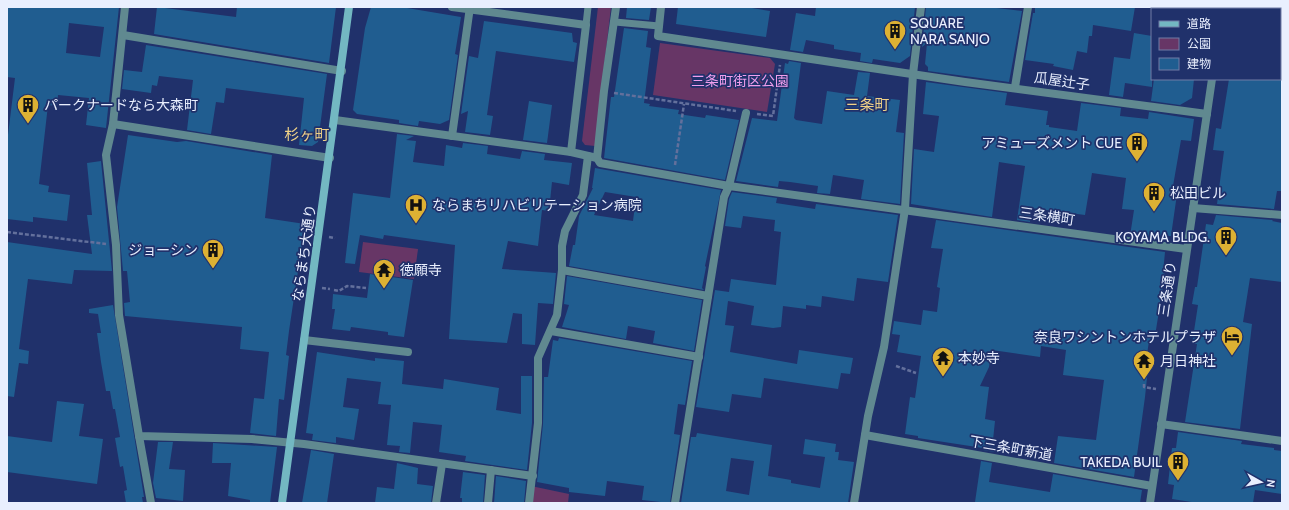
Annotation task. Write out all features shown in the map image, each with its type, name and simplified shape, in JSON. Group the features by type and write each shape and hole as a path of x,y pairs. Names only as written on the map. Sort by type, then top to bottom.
{"street":[{"path":"125,7 113,124 106,154 116,245 119,315 151,503"},
{"name":"ならまち大通り","path":"282,503 289,443 342,71 349,7"},
{"path":"452,7 470,8 586,25 571,152"},
{"path":"597,158 604,91 616,7"},
{"path":"659,26 662,7"},
{"path":"854,503 865,436 884,346 906,209 913,74 921,7"},
{"path":"1014,87 1028,7"},
{"path":"452,136 470,8"},
{"name":"瓜屋辻子","path":"659,26 658,36 913,74 1207,114"},
{"path":"122,35 342,71"},
{"name":"三条通り","path":"1150,503 1212,80"},
{"path":"675,503 724,197 729,186 746,112"},
{"name":"三条横町","path":"335,120 571,152 597,158 600,163 729,186 906,209 1186,249"},
{"path":"113,124 330,158"},
{"path":"529,503 538,423 538,358 557,315 562,270 562,246 565,231 583,195 588,156"},
{"path":"1192,208 1282,215"},
{"path":"562,270 708,296"},
{"path":"551,331 699,357"},
{"path":"304,340 408,352"},
{"path":"1161,424 1282,441"},
{"path":"139,436 252,439 533,476"},
{"name":"下三条町新道","path":"865,436 1152,486"},
{"path":"436,503 442,464"},
{"path":"488,503 491,470"}],"lane":[{"path":"586,25 588,7"},
{"path":"614,22 659,26"}],"path":[{"path":"604,91 773,116 782,55"},
{"path":"674,176 684,104"},
{"path":"7,232 116,245"},
{"path":"329,237 335,238"},
{"path":"334,290 340,291 347,286 366,288"},
{"path":"321,288 330,290"},
{"path":"896,366 916,373"},
{"path":"1144,384 1144,387 1157,389"}],"green space":[{"path":"598,7 611,7 595,146 585,145 582,141"},
{"name":"三条町街区公園","path":"660,43 770,58 775,64 767,112 653,95"},
{"path":"363,242 418,249 414,279 359,272"},
{"path":"531,486 569,494 568,503 529,503"}],"building":[{"name":"パークナードなら大森町","path":"7,7 119,7 106,128 86,125 89,98 58,95 57,106 48,105 39,184 49,186 48,192 70,195 67,221 33,217 33,222 7,219 7,143 15,78 7,77","holes":["69,23 104,27 100,57 66,53"]},
{"path":"157,7 236,17 237,7 336,7 329,63 154,34"},
{"path":"371,7 401,7 461,17 455,54 458,55 449,120 440,124 419,121 418,126 399,123 399,120 357,114 353,110 365,28"},
{"path":"627,7 651,7 649,20 626,18"},
{"path":"678,7 746,7 770,11 766,37 676,24"},
{"path":"816,7 915,7 910,56 900,63 873,59 872,63 860,61 861,53 834,49 834,45 806,40 803,52 790,50 796,13 815,16"},
{"path":"926,7 988,7 1022,11 1009,82 928,71 928,67 925,64 927,43 922,47"},
{"path":"1035,7 1135,7 1131,31 1093,25 1092,36 1089,36 1087,53 1077,51 1073,70 1053,66 1054,64 1025,60"},
{"path":"484,21 572,33 573,42 577,43 574,62 496,51 487,115 493,116 490,135 465,132 468,111 461,114 469,56 478,58"},
{"path":"624,28 648,31 646,47 651,48 644,103 650,104 649,106 679,110 678,114 705,118 706,115 739,120 725,180 604,158 611,97 614,97"},
{"path":"1134,33 1151,36 1152,87 1125,83 1123,97 1109,95 1114,57 1130,59"},
{"path":"146,45 327,74 318,142 312,146 299,145 304,98 226,88 224,103 216,102 211,134 187,130 193,80 159,76 157,86 152,85 151,93 122,89 124,70 142,72"},
{"path":"789,61 801,63 794,118 796,120 822,124 827,91 854,95 858,72 870,73 867,96 900,100 896,132 904,133 900,204 861,199 864,180 833,175 830,194 817,193 818,186 790,182 779,181 778,187 736,181 752,118 777,121 785,63 788,64"},
{"path":"1282,79 1282,191 1277,191 1274,209 1217,204 1224,151 1213,150 1216,128 1221,129 1229,80"},
{"path":"1154,80 1194,80 1192,98 1180,105 1151,101"},
{"path":"926,82 1007,93 1005,105 1048,111 1046,125 1049,125 1049,127 1077,131 1081,103 1121,108 1120,116 1148,119 1149,112 1194,119 1191,141 1181,140 1173,186 1178,187 1171,236 1167,236 1167,241 1130,236 1134,210 1122,209 1126,178 1092,173 1085,215 1031,208 1030,222 1017,220 1025,166 999,162 992,217 911,204 914,149 934,152 939,116 923,114"},
{"path":"529,101 552,105 547,143 523,140"},
{"path":"397,134 414,136 406,140 416,141 413,162 444,166 446,145 462,148 463,143 488,146 487,154 520,159 522,151 545,154 544,160 572,163 569,185 552,182 549,211 542,210 538,246 508,241 502,269 556,273 553,304 538,303 535,345 522,344 522,314 513,313 507,343 449,339 455,245 384,235 383,239 360,235 355,264 345,263 353,193 390,198"},
{"name":"ジョーシン","path":"128,135 177,142 186,141 272,155 265,218 305,224 286,355 289,356 284,400 279,399 276,436 250,433 254,398 264,399 269,352 240,349 242,327 125,316 124,303 130,302 127,271 123,271 117,207"},
{"path":"101,161 112,271 74,270 72,284 28,279 19,349 29,351 28,364 19,363 14,397 7,396 7,242 92,254 87,215 92,215 87,163"},
{"path":"595,168 721,190 705,266 702,288 704,290 569,266 573,245 575,245 579,216 592,188","holes":["605,192 636,197 633,221 594,215"]},
{"path":"732,192 777,198 776,203 815,209 816,204 898,215 888,282 857,278 854,301 822,296 821,307 806,305 806,309 783,306 781,327 773,328 751,325 754,306 728,301 725,325 734,326 730,352 797,364 799,350 853,358 850,374 841,373 838,389 764,378 761,398 732,394 729,412 696,407 715,290 729,292 731,279 776,285 781,232 774,231 775,220 743,216 741,228 725,226 729,199"},
{"path":"1216,215 1273,220 1272,221 1282,223 1282,282 1250,278 1243,322 1252,324 1240,429 1185,422 1197,344 1192,344 1198,305 1192,304 1195,287 1197,287 1206,224 1213,225"},
{"path":"936,220 1165,252 1163,273 1165,274 1154,342 1149,341 1145,368 1148,368 1134,477 1054,463 1058,436 1096,440 1104,380 1063,375 1066,350 1041,346 1040,357 992,350 989,367 980,386 989,387 985,419 995,421 993,440 996,440 994,452 983,450 983,448 918,438 918,436 905,434 910,397 915,398 921,356 897,352 900,335 892,334 894,321 921,325 923,310 937,312 940,288 937,287 943,249 931,248"},
{"path":"370,274 413,280 404,337 388,335 388,332 351,327 350,331 332,329 335,309 332,309 333,294 367,298"},
{"path":"567,276 702,300 694,351 653,343 655,331 628,326 626,339 562,327 569,305 564,304"},
{"path":"113,305 144,497 142,497 143,503 126,503 124,491 127,490 123,466 120,467 115,438 120,437 110,391 106,391 101,362 97,333 101,333 98,314 89,313 89,309"},
{"path":"559,338 692,361 685,405 678,404 674,434 680,435 670,503 642,500 644,486 607,481 605,496 569,492 569,488 537,482 543,424 544,377 548,377 553,340 558,341"},
{"path":"317,352 375,361 375,358 404,361 402,384 443,389 444,379 499,388 496,410 521,414 521,376 532,376 532,423 527,470 465,461 466,456 439,452 442,425 413,422 410,453 399,452 400,446 387,445 391,405 378,404 381,382 347,378 343,407 359,409 354,440 336,437 336,443 312,440 313,434 306,433"},
{"path":"57,401 84,404 79,436 103,439 97,484 7,472 7,436 52,442"},
{"path":"1178,432 1242,441 1241,444 1274,448 1274,450 1282,451 1282,494 1255,490 1253,503 1198,503 1172,499 1174,485 1168,484 1172,448 1176,448"},
{"path":"697,433 772,445 768,476 791,480 791,483 820,488 825,457 803,454 805,439 836,444 835,452 839,452 838,460 854,462 848,503 681,503 691,437 696,437","holes":["731,458 754,461 749,495 726,491"]},
{"path":"158,442 173,442 169,469 185,470 183,501 156,498 153,483"},
{"path":"213,443 277,447 270,503 250,503 250,500 228,496 231,463 212,463"},
{"path":"311,450 334,454 327,503 302,503"},
{"path":"981,461 992,463 989,482 1050,492 1053,474 1142,490 1140,503 975,502"},
{"path":"397,463 418,468 417,484 433,486 431,503 375,503 377,487 394,489"},
{"path":"463,472 485,475 483,503 462,503 462,498 460,498"},
{"path":"496,476 526,481 524,503 494,503"}],"place":[{"name":"SQUARE NARA SANJO","path":"895,50"},
{"name":"パークナードなら大森町","path":"28,124"},
{"name":"アミューズメント CUE","path":"1137,162"},
{"name":"松田ビル","path":"1154,212"},
{"name":"ならまちリハビリテーション病院","path":"416,224"},
{"name":"KOYAMA BLDG.","path":"1226,256"},
{"name":"ジョーシン","path":"213,270"},
{"name":"徳願寺","path":"384,290"},
{"name":"奈良ワシントンホテルプラザ","path":"1232,356"},
{"name":"本妙寺","path":"943,378"},
{"name":"月日神社","path":"1144,380"},
{"name":"TAKEDA BUIL","path":"1178,482"}],"district":[{"name":"三条町","path":"867,105"},
{"name":"杉ヶ町","path":"307,135"}]}
